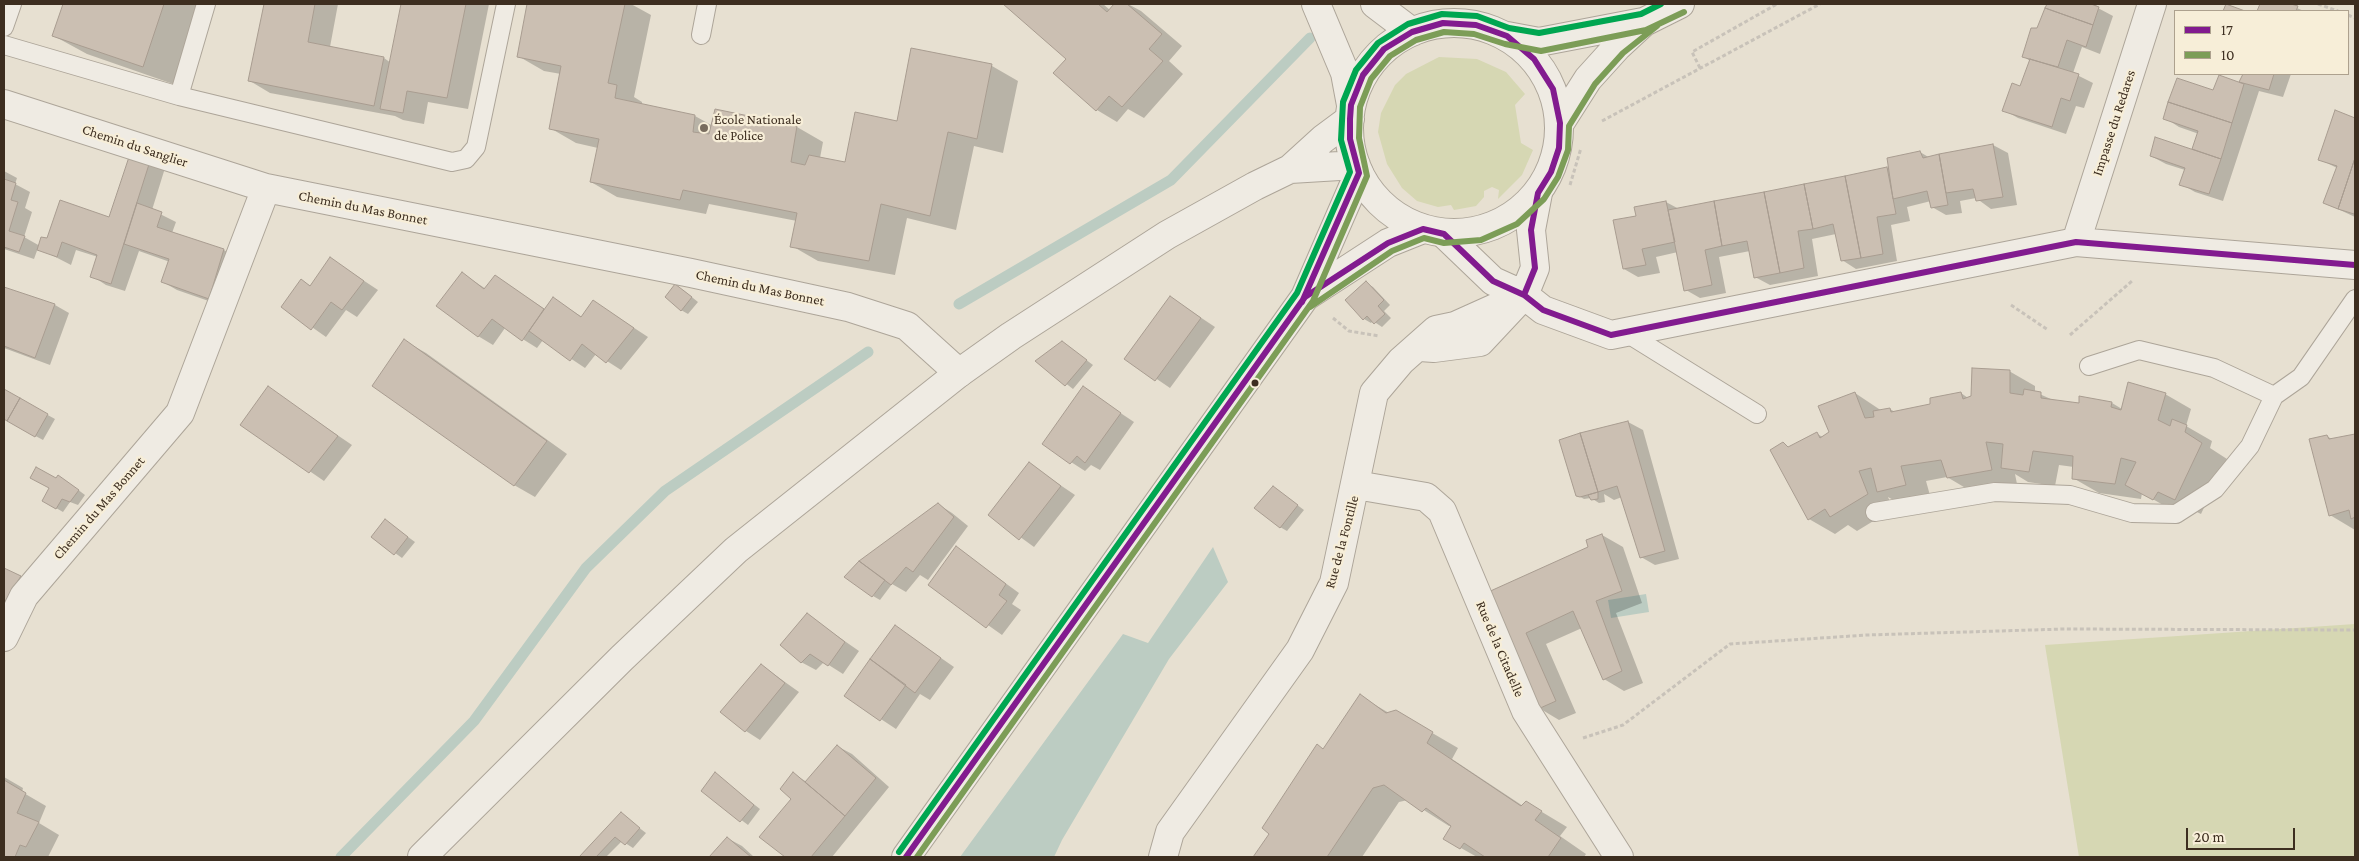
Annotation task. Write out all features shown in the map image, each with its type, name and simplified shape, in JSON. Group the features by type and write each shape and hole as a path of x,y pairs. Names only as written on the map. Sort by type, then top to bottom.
{"street":[{"path":"1316,4 1344,73 1350,112 1350,139 1357,169 1375,198 1397,217 1434,232 1493,281 1524,295 1543,310 1610,335 2076,242 2355,265"},
{"path":"1374,4 1412,32"},
{"path":"1560,123 1588,79 1616,47 1644,22 1680,4"},
{"name":"Impasse du Redares","path":"2076,242 2152,4"},
{"path":"422,857 622,658 736,550 959,373 1011,336 1166,235 1290,169 1350,112 1363,75 1384,49 1412,32 1443,23 1476,25 1507,36 1539,42 1644,22"},
{"path":"1305,297 1388,242 1434,232 1480,231 1512,217 1538,193 1551,172 1559,148 1560,123 1553,89 1534,59 1507,36"},
{"name":"Chemin du Sanglier","path":"4,104 266,188"},
{"path":"1290,169 1357,169"},
{"path":"906,857 1305,297 1357,169"},
{"name":"Chemin du Mas Bonnet","path":"4,638 24,596 180,413 266,188 681,271 848,307 907,326 959,373"},
{"path":"1418,347 1434,348 1480,342 1524,295 1535,268 1531,230 1538,193"},
{"name":"Rue de la Fontille","path":"1163,857 1170,832 1300,650 1334,583 1374,394 1400,360 1418,347"},
{"name":"Rue de la Citadelle","path":"1356,485 1426,497 1442,511 1526,711 1620,857"}],"lane":[{"path":"4,27 12,4"},
{"path":"179,96 206,4"},
{"path":"4,45 179,96 452,162 466,159 476,147 506,4"},
{"path":"701,35 707,4"},
{"path":"1875,512 1995,492 2070,495 2132,513 2176,514 2215,489 2250,446 2274,396 2301,377 2355,299"},
{"path":"1625,332 1757,414"},
{"path":"2089,366 2139,350 2214,368 2274,396"}],"path":[{"path":"1700,68 1692,52 1777,4"},
{"path":"1598,123 1820,4"},
{"path":"2318,4 2335,10"},
{"path":"1566,192 1578,162 1582,144"},
{"path":"2070,335 2133,279"},
{"path":"1305,297 1349,331 1380,336 1418,347"},
{"path":"2011,305 2048,330"},
{"path":"1550,749 1623,725 1730,644 1867,635 2064,629 2355,630"}],"green space":[{"path":"1439,57 1477,59 1506,72 1525,94 1515,105 1521,143 1533,150 1522,175 1498,199 1499,190 1492,187 1484,191 1484,197 1476,206 1454,210 1451,205 1438,207 1417,201 1402,188 1387,164 1378,132 1381,113 1395,85 1406,74"},
{"path":"2355,624 2355,857 2079,857 2045,645"}],"shaded area":[{"path":"1213,547 1228,582 1169,659 1062,840 1054,857 960,857 1123,634 1148,643"},
{"path":"1646,594 1649,612 1611,618 1608,600"}],"building":[{"path":"63,4 164,4 143,67 52,36"},
{"path":"264,4 315,4 308,42 384,57 374,106 248,81"},
{"path":"401,4 466,4 447,98 407,91 403,113 380,109"},
{"path":"527,4 625,4 608,83 617,85 615,98 695,115 693,132 709,134 715,109 797,126 791,162 805,165 809,155 845,162 855,112 897,121 911,48 992,64 977,139 948,132 930,216 881,204 869,261 790,247 797,213 683,190 680,200 590,182 599,139 549,129 561,66 517,57"},
{"path":"1003,4 1098,4 1107,12 1114,4 1127,4 1162,34 1149,49 1163,61 1122,107 1109,96 1096,111 1053,73 1066,59"},
{"path":"2047,4 2091,4 2099,7 2093,25 2045,8"},
{"path":"2226,4 2242,10 2223,10"},
{"path":"2260,4 2291,4 2298,6 2296,10 2257,10"},
{"path":"2045,8 2093,25 2086,47 2067,40 2058,67 2022,57 2031,28 2037,28"},
{"path":"2030,59 2079,74 2070,101 2061,98 2052,127 2002,111 2012,83 2020,86"},
{"path":"2219,75 2244,84 2232,123 2168,102 2177,78 2213,90"},
{"path":"2242,75 2274,75 2269,90 2239,82"},
{"path":"2168,102 2232,123 2221,159 2192,149 2198,131 2163,119"},
{"path":"2335,110 2355,118 2355,158 2338,209 2323,203 2337,166 2318,160"},
{"path":"2155,137 2221,159 2209,194 2179,185 2185,168 2150,156"},
{"path":"1993,144 2003,197 1976,201 1973,189 1946,193 1939,154"},
{"path":"131,151 151,158 111,284 90,277 97,255 62,242 57,257 37,250 41,237 47,238 60,200 109,217"},
{"path":"1920,151 1923,158 1939,154 1948,205 1931,208 1927,191 1893,199 1887,158"},
{"path":"2355,158 2355,210 2354,214 2338,209"},
{"path":"1887,167 1896,214 1877,217 1883,254 1861,258 1845,176"},
{"path":"1845,176 1861,258 1841,261 1833,224 1813,229 1804,184"},
{"path":"4,179 16,183 11,200 18,202 9,231 25,236 19,252 4,247"},
{"path":"1804,184 1813,229 1798,231 1804,268 1780,273 1764,192"},
{"path":"1764,192 1780,273 1754,278 1747,241 1722,246 1714,201"},
{"path":"1666,201 1675,242 1642,249 1646,265 1623,269 1613,220 1636,216 1634,207"},
{"path":"1714,201 1722,246 1705,250 1712,285 1684,291 1668,210"},
{"path":"137,203 162,212 157,227 224,249 209,299 161,282 169,259 124,244"},
{"path":"330,257 364,281 342,310 331,302 311,330 281,307 301,279 310,286"},
{"path":"462,272 484,289 495,275 544,309 522,341 492,319 478,337 436,306"},
{"path":"1366,281 1384,300 1378,306 1385,314 1374,324 1367,316 1363,320 1345,300"},
{"path":"675,284 692,297 681,311 665,297"},
{"path":"4,287 55,304 35,358 4,346"},
{"path":"1170,296 1201,318 1155,381 1124,359"},
{"path":"553,297 581,317 593,300 634,328 606,363 582,344 570,361 529,331"},
{"path":"404,339 547,441 514,486 372,386"},
{"path":"1062,341 1087,360 1065,386 1035,361"},
{"path":"1972,368 2010,370 2010,393 2023,395 2024,389 2041,392 2041,398 2079,403 2079,396 2112,402 2111,407 2121,410 2128,382 2166,393 2158,420 2170,426 2172,419 2187,425 2185,432 2202,443 2175,500 2158,492 2153,500 2125,485 2136,462 2121,458 2115,484 2072,479 2073,456 2033,451 2029,472 2001,468 2003,444 1986,442 1992,470 1947,478 1941,460 1901,466 1906,485 1877,492 1871,468 1859,471 1868,494 1830,517 1825,509 1808,520 1770,450 1783,442 1788,447 1817,432 1820,438 1829,432 1818,406 1855,392 1865,418 1874,417 1873,411 1890,408 1891,412 1930,404 1930,398 1961,392 1963,399 1971,396"},
{"path":"268,386 338,436 309,473 240,425"},
{"path":"1083,386 1121,413 1085,463 1077,456 1070,464 1042,444"},
{"path":"4,389 20,398 7,421 4,419"},
{"path":"20,398 48,414 35,437 7,421"},
{"path":"1628,421 1665,551 1640,558 1617,486 1598,492 1580,433"},
{"path":"1580,433 1598,492 1580,497 1576,496 1559,440"},
{"path":"2355,434 2355,517 2351,519 2349,510 2329,516 2309,439 2327,435 2329,439"},
{"path":"1029,462 1061,486 1019,540 988,515"},
{"path":"36,467 56,478 58,475 79,490 70,502 62,499 56,509 42,501 49,488 30,478"},
{"path":"1273,486 1298,505 1280,528 1254,508"},
{"path":"1598,492 1598,499 1591,500 1588,495"},
{"path":"938,503 954,517 913,572 906,567 891,585 859,561"},
{"path":"385,519 408,537 394,555 371,537"},
{"path":"1602,534 1622,591 1596,601 1622,671 1603,680 1573,611 1526,633 1556,701 1538,709 1486,593 1588,547 1586,540"},
{"path":"956,546 1006,584 999,595 1007,601 986,628 928,585"},
{"path":"859,561 885,580 872,597 844,577"},
{"path":"4,568 21,576 4,603"},
{"path":"807,613 845,642 828,666 810,654 801,663 780,645"},
{"path":"895,625 941,658 915,693 870,659"},
{"path":"870,659 906,685 880,721 844,696"},
{"path":"761,664 785,683 745,732 720,712"},
{"path":"1360,694 1386,713 1396,710 1433,732 1427,743 1521,806 1526,801 1542,811 1535,820 1561,838 1548,857 1485,857 1464,843 1460,849 1443,839 1451,826 1426,808 1422,812 1384,785 1373,788 1327,857 1253,857 1269,834 1262,828 1317,744 1323,749"},
{"path":"837,745 876,778 845,816 805,782"},
{"path":"715,772 754,805 740,822 701,791"},
{"path":"793,772 845,816 811,857 785,857 759,837 791,799 780,789"},
{"path":"4,780 26,793 17,813 39,822 26,847 20,845 15,857 4,857"},
{"path":"621,812 640,828 625,845 615,837 596,857 579,857"},
{"path":"727,837 751,857 709,857"}],"waterway":[{"path":"959,304 1171,180 1310,38"},
{"path":"341,857 474,721 586,568 665,491 868,352"}],"transit line":[{"path":"899,852 1297,293 1350,172 1341,140 1343,102 1356,70 1378,43 1408,24 1442,14 1477,16 1509,28 1539,33 1641,14 1661,4"},
{"name":"10","path":"917,857 1313,301 1367,176 1359,138 1360,107 1371,79 1390,56 1416,40 1444,32 1474,34 1505,44 1541,51 1646,30 1684,12"},
{"name":"17","path":"1302,302 1359,173 1350,139 1350,119 1351,105 1363,75 1384,49 1412,32 1443,23 1476,25 1507,36 1534,59 1553,89 1560,123 1559,148 1551,172 1538,193 1531,230 1535,268 1524,295"},
{"name":"10","path":"1310,307 1392,251 1424,238 1444,243 1481,240 1517,224 1544,199 1558,177 1568,150 1569,126 1595,84 1623,53 1657,26"},
{"name":"17","path":"906,857 1305,297 1388,243 1423,229 1444,234 1493,281 1524,295 1543,310 1611,335 2076,242 2355,265"}],"place":[{"name":"École Nationale de Police","path":"704,128"}]}
